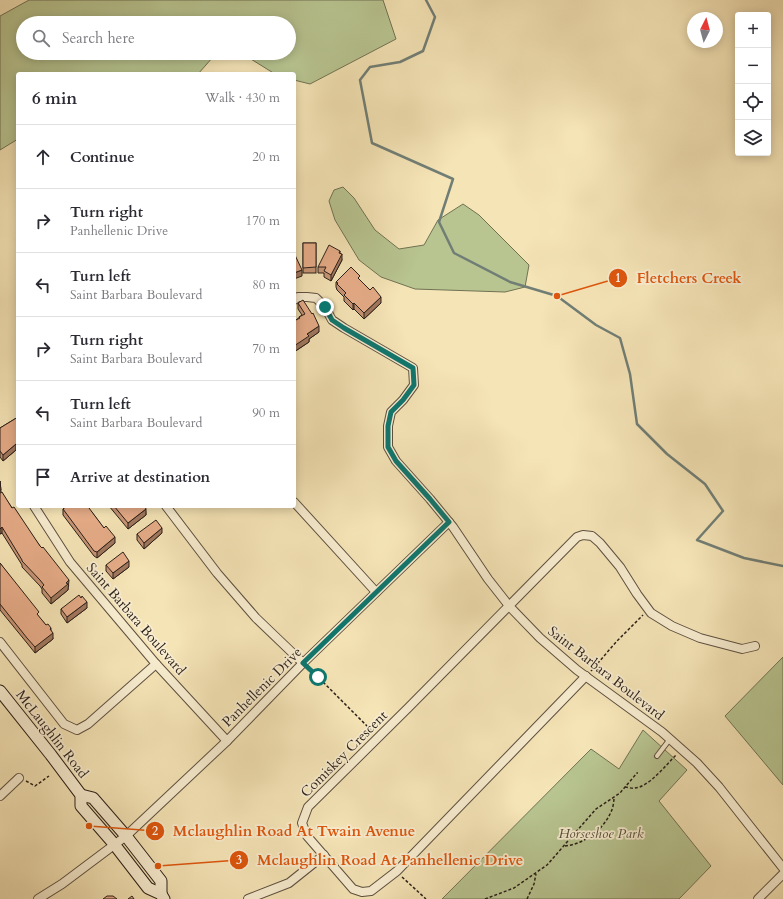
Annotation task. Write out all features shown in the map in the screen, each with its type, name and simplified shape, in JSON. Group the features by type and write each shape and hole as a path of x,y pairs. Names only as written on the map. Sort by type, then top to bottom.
{"street":[{"name":"Saint Barbara Boulevard","path":"296,298 307,296 316,298 325,307 332,320 413,368 414,385 403,400 391,412 388,426 388,447 396,461 449,522 488,579 509,606 540,638 586,676 670,739 697,763 719,787 783,868"},
{"path":"296,504 376,592"},
{"name":"Saint Barbara Boulevard","path":"35,508 70,562 156,664 227,741"},
{"path":"168,508 217,573 256,618 303,663"},
{"name":"Panhellenic Drive","path":"38,899 62,884 126,836 227,741 303,663 449,522"},
{"name":"Comiskey Crescent","path":"586,676 397,871 370,891 362,892 354,889 307,836 302,823 308,807 577,537 583,535 592,536 600,543 620,567 648,610"},
{"path":"648,610 672,626 700,638 742,649 755,646"},
{"path":"0,642 64,724 77,730 88,724 156,664"},
{"name":"McLaughlin Road","path":"0,691 52,755 81,795 81,806 114,844 148,888 163,897"},
{"path":"0,796 19,778"},
{"name":"McLaughlin Road","path":"81,795 93,798 126,836 161,881 163,897"},
{"path":"248,899 289,883 324,855"},
{"path":"758,899 783,874"}],"lane":[{"path":"657,756 670,739"}],"path":[{"path":"586,676 617,641 648,610"},
{"path":"303,663 378,738"},
{"path":"625,787 635,788 643,786 656,776 681,749"},
{"path":"484,899 514,888 547,865 596,809 620,794 638,773"},
{"path":"19,778 35,786 49,776"},
{"path":"564,846 583,841 602,827 612,811 614,797"},
{"path":"397,871 426,899"},
{"path":"527,899 534,884 536,874"}],"green space":[{"path":"29,0 383,0 396,39 310,84 296,80 296,72 272,72 252,60 296,60 296,16 16,16 16,60 210,60 200,72 16,72 16,140 0,150 0,16"},
{"path":"343,187 354,198 375,230 399,249 424,245 438,220 463,204 479,215 529,265 525,287 505,292 415,289 381,277 359,260 335,220 329,201 334,190"},
{"path":"783,657 783,785 725,716"},
{"name":"Horseshoe Park","path":"643,730 687,770 659,801 711,866 679,899 442,899 591,749 619,769"}],"building":[{"path":"303,243 316,243 316,267 303,268"},
{"path":"329,245 340,251 339,253 342,254 331,275 324,271 326,267 318,267"},
{"path":"296,257 302,270 296,272"},
{"path":"351,267 360,276 358,278 370,290 373,287 381,297 364,313 344,295 346,293 336,282"},
{"path":"303,300 312,314 313,313 319,326 307,334 309,336 296,345 296,320 305,314 298,303"},
{"path":"16,418 16,444 3,455 0,451 0,428"},
{"path":"2,492 40,546 42,548 43,547 69,580 66,583 68,584 51,598 42,587 44,585 22,561 2,527 0,529 0,493"},
{"path":"89,508 104,528 106,526 115,537 97,552 94,551 63,509"},
{"path":"116,508 146,508 146,509 128,523"},
{"path":"156,520 162,528 144,543 137,534"},
{"path":"123,552 129,561 113,573 106,565"},
{"path":"0,563 39,612 37,614 46,625 48,624 51,628 50,629 53,633 35,647 0,604"},
{"path":"79,595 81,598 82,596 87,602 67,617 61,609"},
{"path":"107,896 113,896 117,899 103,899"}],"waterway":[{"path":"426,0 435,17 423,51 400,62 370,67 360,80 372,143 453,179 439,222 454,253 510,282 557,296 596,325 620,338 630,374 637,424 667,454 705,484 723,511 697,540 744,558 783,566"}],"place":[{"name":"Fletchers Creek","path":"557,296"},
{"name":"Mclaughlin Road At Twain Avenue","path":"89,826"},
{"name":"Mclaughlin Road At Panhellenic Drive","path":"158,866"}],"route":[{"path":"318,677 303,663 449,522 396,461 388,447 388,426 391,412 403,400 414,385 413,368 332,320 325,307"}]}
